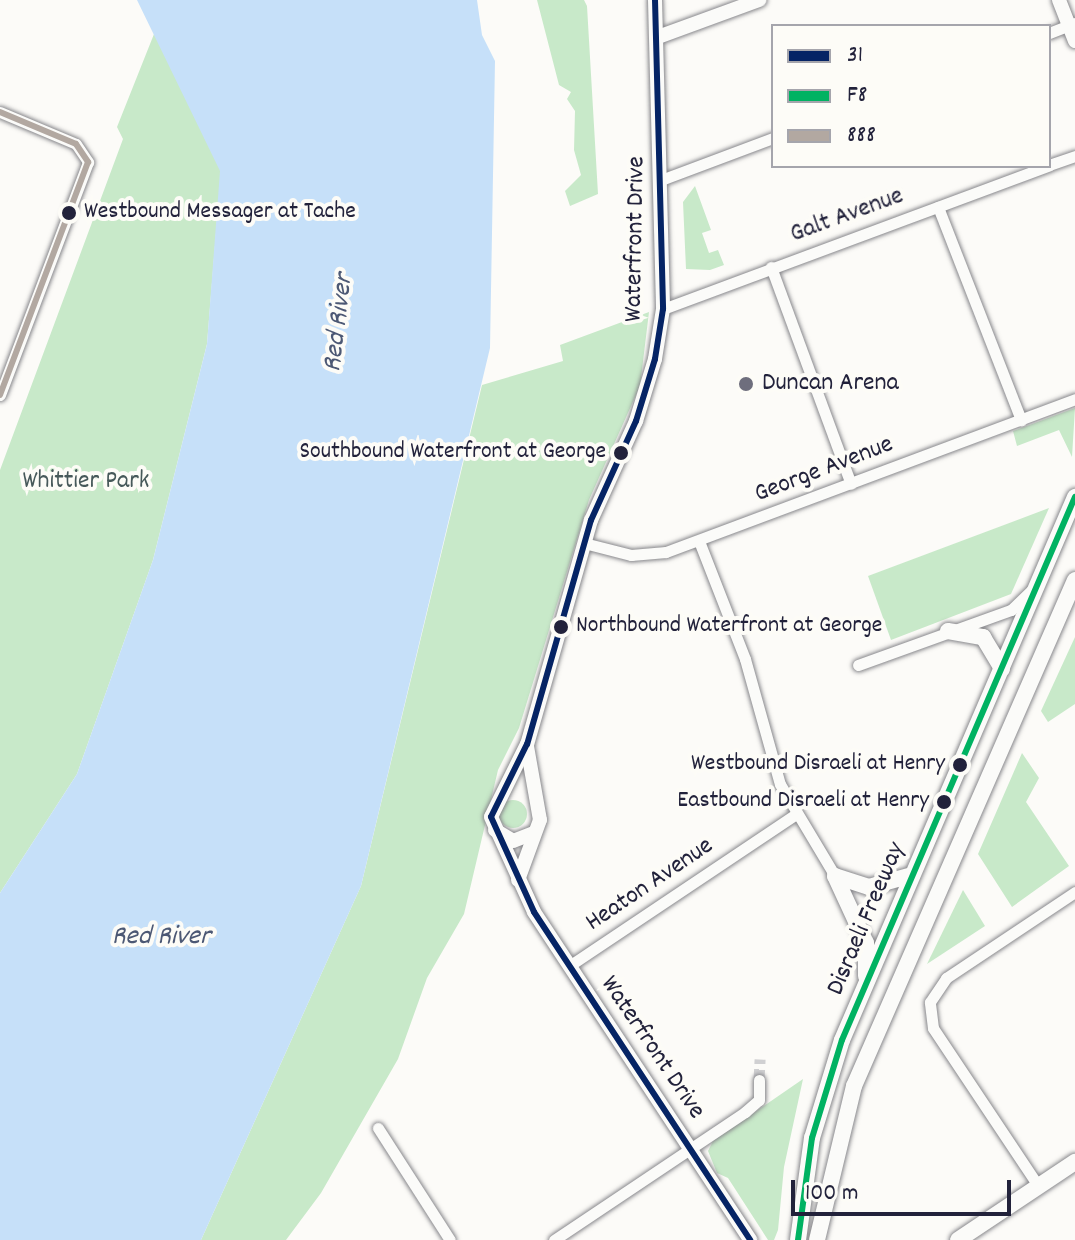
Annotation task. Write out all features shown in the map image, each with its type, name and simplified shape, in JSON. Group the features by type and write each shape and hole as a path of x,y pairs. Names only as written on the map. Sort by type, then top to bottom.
{"main road":[{"name":"Disraeli Freeway","path":"798,1238 819,1111 866,982 1075,497"},
{"name":"Disraeli Freeway","path":"818,1238 854,1086 1075,580"},
{"path":"948,631 983,637 1002,669"},
{"path":"835,876 869,887 912,875"},
{"path":"835,876 866,943 866,982"},
{"path":"958,1240 1075,1162"}],"street":[{"name":"Waterfront Drive","path":"655,0 663,309 646,393 584,543 527,744 491,817 518,880 569,966 750,1240"},
{"path":"658,37 759,0"},
{"path":"1059,0 1072,24 1075,41"},
{"path":"1051,32 1072,24"},
{"path":"0,112 86,152 86,174 0,395"},
{"path":"661,180 771,139"},
{"name":"Galt Avenue","path":"1051,165 1075,156"},
{"name":"Galt Avenue","path":"663,309 1043,168"},
{"path":"938,207 1021,420"},
{"path":"771,267 851,484"},
{"name":"George Avenue","path":"584,543 641,556 699,541 1075,399"},
{"path":"699,541 745,659 780,784 835,876"},
{"path":"858,665 1011,610 1035,588"},
{"name":"Waterfront Drive","path":"518,880 540,820 527,744"},
{"path":"496,802 517,792 537,804"},
{"name":"Heaton Avenue","path":"569,966 796,814"},
{"path":"495,830 513,841 534,833"},
{"path":"1039,1187 933,1028 930,1002 946,978 1075,892"},
{"path":"554,1240 759,1100 759,1080"},
{"path":"378,1128 450,1240"}],"green space":[{"path":"537,0 584,0 587,6 598,194 570,206 565,191 581,175 574,150 575,111 567,99 571,92 559,85"},
{"name":"Whittier Park","path":"156,29 221,171 207,344 153,560 77,774 0,893 0,470 123,139 117,127"},
{"path":"695,186 711,230 702,233 709,253 718,250 724,265 710,270 686,269 683,202"},
{"path":"649,312 640,386 589,500 519,728 498,770 464,914 427,978 398,1059 321,1193 286,1240 201,1240 361,886 482,385 563,361 560,345"},
{"path":"1075,408 1072,457 1059,430 1017,446 1013,431"},
{"path":"1049,508 1011,594 891,640 868,576"},
{"path":"1075,637 1075,704 1048,722 1041,711"},
{"path":"1022,753 1039,778 1026,802 1069,866 1012,907 978,854"},
{"path":"513,800 523,804 527,814 523,824 513,828 503,824 499,814 503,804"},
{"path":"963,890 985,926 927,964"},
{"path":"803,1079 784,1167 778,1230 774,1240 768,1240 728,1178 717,1173 708,1151 713,1141"}],"water":[{"name":"Red River","path":"137,0 477,0 482,35 495,61 490,348 361,886 201,1240 0,1240 0,893 77,774 153,560 207,344 220,171"}],"tunnel":[{"path":"759,1080 760,1059"}],"transit line":[{"name":"31","path":"655,0 663,309 655,359 636,421 591,520 527,744 491,817 534,912 750,1240"},
{"name":"888","path":"0,112 76,144 88,162 0,395"},
{"name":"F8","path":"798,1240 812,1138 842,1040 1075,497"}],"place":[{"name":"Westbound Messager at Tache","path":"69,213"},
{"name":"Duncan Arena","path":"746,384"},
{"name":"Southbound Waterfront at George","path":"621,453"},
{"name":"Northbound Waterfront at George","path":"561,627"},
{"name":"Westbound Disraeli at Henry","path":"960,765"},
{"name":"Eastbound Disraeli at Henry","path":"944,802"}]}
